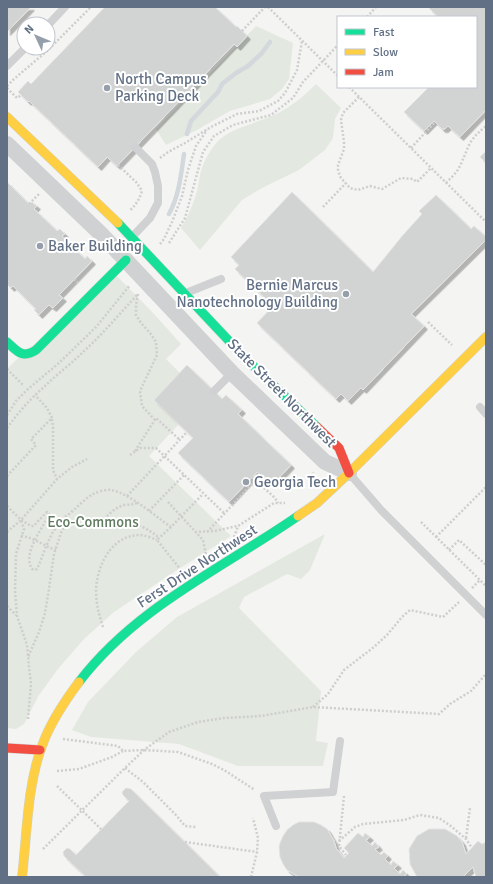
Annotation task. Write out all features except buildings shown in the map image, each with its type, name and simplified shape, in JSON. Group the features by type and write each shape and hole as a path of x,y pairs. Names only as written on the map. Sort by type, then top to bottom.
{"street":[{"name":"State Street Northwest","path":"7,117 115,220 247,360 339,448 349,473"},
{"name":"State Street Northwest","path":"7,144 101,234 232,373 324,462 349,473"},
{"path":"7,342 25,355 31,354 126,260"},
{"name":"Ferst Drive Northwest","path":"22,877 31,791 40,750 58,712 72,690 107,650 147,614 190,584 317,503 486,337"},
{"path":"7,748 40,750"}],"lane":[{"path":"56,17 65,7"},
{"path":"7,66 17,56"},
{"path":"132,237 150,218 158,203 158,186 152,164 135,147"},
{"path":"186,294 221,279"},
{"path":"214,391 232,373"},
{"path":"480,407 486,414"},
{"path":"349,473 382,510 486,615"},
{"path":"276,826 264,796 333,792 340,741"}],"path":[{"path":"21,95 17,98 7,87 14,79 47,52 91,7"},
{"path":"242,31 267,7 337,75"},
{"path":"368,16 376,7"},
{"path":"152,164 168,152 237,114 260,111 278,101 285,93 297,70 302,41"},
{"path":"169,243 185,218 202,152 214,136 233,125 271,115 293,98 303,82 337,47"},
{"path":"332,51 337,52"},
{"path":"350,88 486,222"},
{"path":"359,96 343,113 341,120 344,149 338,165 338,171 341,178 350,188 358,190 370,186 382,189 401,178 413,179 417,182 431,168"},
{"path":"411,148 435,122"},
{"path":"446,183 457,171 474,138 486,126"},
{"path":"164,240 182,196 188,170 196,146 207,130"},
{"path":"118,166 137,183 142,191 135,206 129,211 124,211"},
{"path":"323,207 346,183"},
{"path":"29,204 39,193"},
{"path":"7,414 16,401 28,389 59,363 97,326 127,288"},
{"path":"7,428 35,395 84,352 138,294 136,315 156,342 157,355 140,390 142,406 155,420 156,418 180,440"},
{"path":"428,322 452,345"},
{"path":"7,369 24,386"},
{"path":"35,395 47,408 52,418 53,470 57,479"},
{"path":"7,476 36,445 31,440 52,418"},
{"path":"134,453 155,420"},
{"path":"127,496 187,432"},
{"path":"130,455 140,448 156,448 224,514"},
{"path":"7,532 21,520 57,479 72,467 87,459"},
{"path":"307,490 314,473 312,470"},
{"path":"148,511 184,475"},
{"path":"252,477 275,498 278,503"},
{"path":"207,532 256,480"},
{"path":"436,537 486,487"},
{"path":"7,506 21,520 31,526 34,526 47,512 49,514 35,540 29,559 32,570 37,569 55,528 86,499 95,493 109,489 124,494 171,527"},
{"path":"158,539 203,494"},
{"path":"168,502 203,540 206,556 212,552"},
{"path":"138,503 117,508 100,523 102,525 123,522 144,528 153,533 182,572"},
{"path":"196,532 215,531 238,526 274,503 288,504"},
{"path":"28,657 39,632 45,613 50,589 54,554 61,533 67,522 65,518"},
{"path":"21,520 24,529 16,554 15,591 16,616 27,645 31,684 28,719"},
{"path":"421,522 486,586"},
{"path":"232,540 238,526"},
{"path":"103,627 99,613 96,591 98,574 102,561 117,542 127,537 140,534 158,539"},
{"path":"21,536 35,540 56,550"},
{"path":"449,550 460,540 486,565"},
{"path":"313,707 328,694 344,670 374,647 410,610 443,617 480,580"},
{"path":"7,606 16,616"},
{"path":"43,850 144,750 169,732 198,722 224,718 260,716 313,707 439,714 450,704 471,691 486,674"},
{"path":"62,739 118,746 124,751"},
{"path":"57,771 79,769 124,751 144,750 178,752 212,764 224,770 264,796"},
{"path":"125,768 143,782 185,826 196,828"},
{"path":"57,786 101,829"},
{"path":"344,793 339,846 346,855"},
{"path":"466,839 470,808"},
{"path":"340,841 355,827 363,824 404,820 420,815 439,818 466,839 472,848"},
{"path":"251,877 257,852 258,838 253,818"},
{"path":"185,842 257,852"}],"green space":[{"path":"256,26 293,43 289,79 282,89 270,99 230,111 197,130 166,145 156,129"},
{"path":"316,84 341,108 335,119 333,138 325,150 299,170 262,188 242,200 200,250 181,228 197,192 202,167 212,148 222,137 229,133 286,109"},
{"name":"Eco-Commons","path":"116,275 181,344 166,359 180,373 179,424 149,456 231,536 114,612 84,639 58,669 39,695 24,724 16,729 7,728 7,369"},
{"path":"325,534 310,570 301,579 287,574 244,597 239,608 321,691 316,741 328,743 323,766 238,766 179,744 91,737 72,730 88,702 136,652 177,617"}],"waterway":[{"path":"187,134 191,121 218,92 222,84 248,66 261,54 270,42"},
{"path":"169,214 177,193 184,154"}],"traffic: fast":[{"path":"118,223 247,360 317,427"},
{"path":"7,342 23,354 31,353 36,350 126,260"},
{"path":"79,682 102,655 154,610 182,590 298,516"}],"traffic: slow":[{"path":"7,117 118,223"},
{"path":"298,516 317,503 349,473 486,337"},
{"path":"22,877 30,794 37,761 45,737 53,721 79,682"}],"traffic: jam":[{"path":"317,427 339,448 349,473"},
{"path":"7,748 40,750"}],"place":[{"name":"North Campus Parking Deck","path":"107,88"},
{"name":"Baker Building","path":"40,246"},
{"name":"Bernie Marcus Nanotechnology Building","path":"346,294"},
{"name":"Georgia Tech","path":"246,482"}]}
